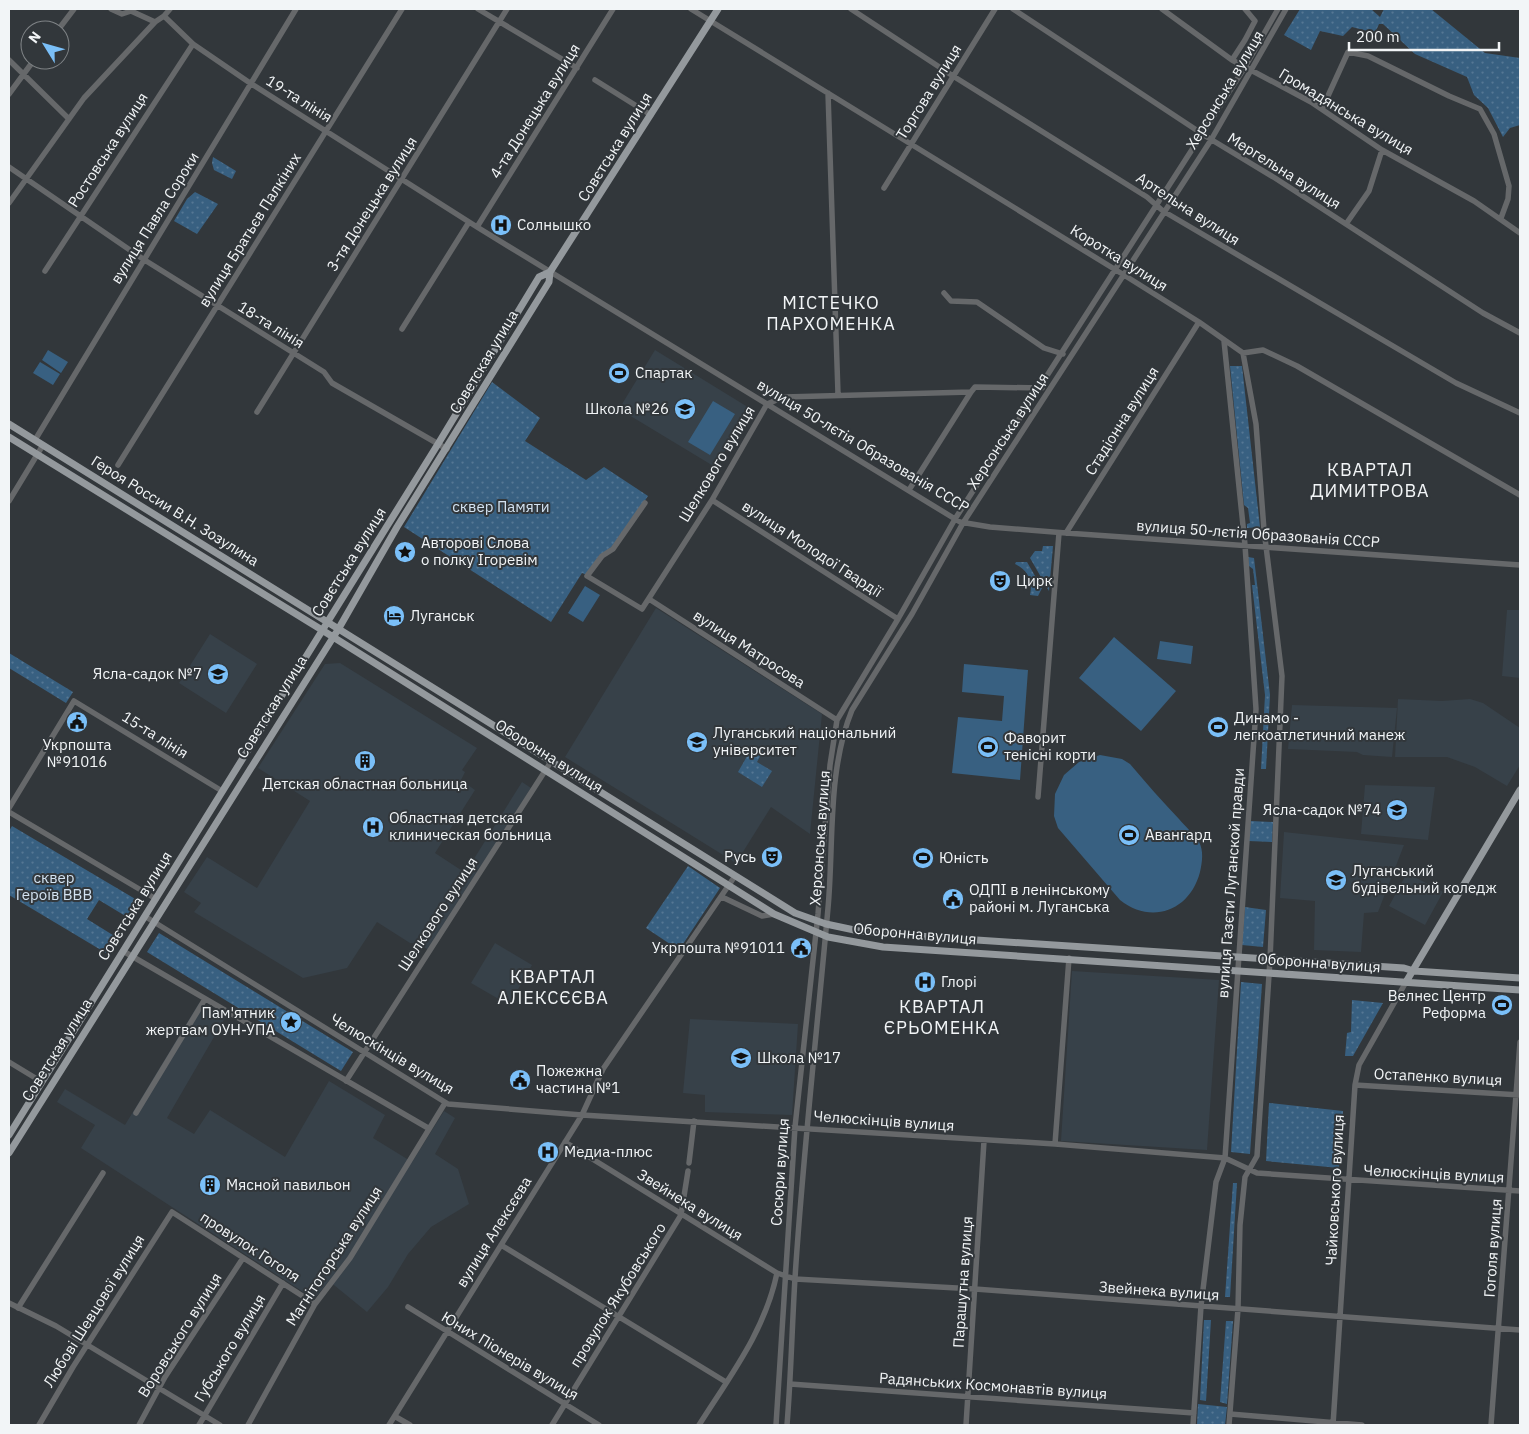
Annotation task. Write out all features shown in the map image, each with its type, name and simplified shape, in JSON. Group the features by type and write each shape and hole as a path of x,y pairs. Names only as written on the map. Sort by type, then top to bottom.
{"main road":[{"name":"Совєтська вулиця","path":"9,1135 146,917 539,277 550,272 718,9"},
{"name":"Советская улица","path":"9,1153 153,921 339,628 397,527 549,282 550,272"},
{"name":"Героя России В.Н. Зозулина","path":"9,424 339,628"},
{"name":"Героя России В.Н. Зозулина","path":"9,437 332,637"},
{"name":"Оборонна вулиця","path":"339,628 789,910 826,924 859,931 1404,968 1414,971 1520,978"},
{"name":"Оборонна вулиця","path":"332,637 774,914 825,935 854,943 883,947 1069,958 1520,990"},
{"name":"Чайковського вулиця","path":"1406,982 1520,790"}],"street":[{"path":"66,20 74,9"},
{"path":"112,9 122,14 131,11 138,17 154,22"},
{"path":"9,203 69,119 112,67 154,22 164,16 170,9"},
{"name":"вулиця Братьєв Палкіних","path":"118,465 402,9"},
{"path":"478,9 577,68"},
{"name":"3-тя Донецька вулиця","path":"257,412 508,9"},
{"name":"4-та Донецька вулиця","path":"477,227 614,9"},
{"name":"Коротка вулиця","path":"691,9 1116,270 1199,322 1243,353"},
{"name":"Артельна вулиця","path":"851,9 953,76 1147,197 1163,211 1456,383 1520,413"},
{"name":"Торгова вулиця","path":"884,188 995,9"},
{"name":"Мергельна вулиця","path":"1013,9 1211,140 1346,224 1483,313 1520,333"},
{"name":"Громадянська вулиця","path":"1162,9 1232,60 1322,109 1382,150 1501,218 1520,233"},
{"path":"1232,60 1246,40 1255,21 1245,9"},
{"name":"Херсонська вулиця","path":"817,921 829,775 836,720 898,619 955,519 1042,388 1203,134 1245,67 1278,9"},
{"name":"Херсонська вулиця","path":"826,924 837,767 845,726 852,710 912,614 963,522 1124,275 1163,211 1211,140 1286,9"},
{"name":"вулиця Павла Сороки","path":"35,440 143,259 190,187 293,10"},
{"name":"19-та лінія","path":"164,16 193,44 250,83 327,130 477,227"},
{"name":"Ростовська вулиця","path":"45,271 193,44"},
{"path":"1322,109 1348,52 1351,51 1368,56 1449,96 1480,108 1494,134 1509,186 1508,199 1501,218"},
{"path":"9,60 69,119"},
{"path":"9,94 27,70"},
{"path":"595,80 651,115"},
{"path":"828,93 838,394"},
{"path":"1346,224 1369,192 1382,150"},
{"name":"18-та лінія","path":"9,167 143,259 324,372 332,383 447,449"},
{"path":"402,328 469,222"},
{"name":"вулиця 50-лєтія Образованія СССР","path":"477,227 955,519 963,522 1062,533 1520,566"},
{"path":"944,293 951,301 977,302 1044,348 1063,354"},
{"name":"Стадіонна вулиця","path":"1062,533 1199,322"},
{"name":"вулиця Газєти Луганской правди","path":"1193,1425 1201,1306 1216,1182 1225,1158 1256,709 1245,545 1224,341"},
{"path":"1229,1425 1238,1309 1240,1225 1245,1178 1257,1156 1270,960 1282,676 1268,547 1264,530 1256,424 1243,353 1252,354 1259,349 1297,366 1520,495"},
{"name":"Шелкового вулиця","path":"645,503 613,549 602,556 587,576 642,609 712,500 767,404 784,397 838,394 971,392 976,387 1042,388"},
{"path":"909,490 971,392"},
{"path":"9,501 43,445"},
{"name":"вулиця Молодої Гвардії","path":"712,500 898,619"},
{"path":"1038,797 1062,533"},
{"name":"вулиця Матросова","path":"649,599 836,720"},
{"name":"15-та лінія","path":"9,808 74,701 222,791"},
{"name":"Шелкового вулиця","path":"346,1081 552,760"},
{"path":"9,812 156,899"},
{"name":"вулиця Алексєєва","path":"389,1425 396,1417 582,1115 603,1069 730,886 734,876"},
{"path":"722,897 762,916 774,914"},
{"name":"Челюскінців вулиця","path":"146,917 445,1102 582,1115 1055,1144 1225,1158 1251,1168 1257,1173 1349,1181 1520,1191"},
{"name":"Сосюри вулиця","path":"776,1425 795,1127 817,921"},
{"name":"Сосюри вулиця","path":"787,1425 795,1279 826,924"},
{"path":"124,951 428,1128"},
{"path":"1055,1144 1069,958"},
{"name":"Чайковського вулиця","path":"1333,1424 1355,1085 1359,1065 1406,982"},
{"path":"136,1113 205,998"},
{"name":"Гоголя вулиця","path":"1491,1425 1519,1095 1520,1042"},
{"path":"9,1062 42,1082"},
{"name":"Остапенко вулиця","path":"1355,1085 1519,1095"},
{"name":"Магнітогорська вулиця","path":"248,1425 316,1304 350,1258 445,1102"},
{"path":"689,1162 694,1121"},
{"name":"Парашутна вулиця","path":"966,1425 984,1141"},
{"name":"Звейнека вулиця","path":"565,1142 777,1273 795,1279 975,1289 1520,1330"},
{"name":"провулок Якубовського","path":"552,1425 682,1215 688,1171"},
{"path":"18,1308 103,1173"},
{"name":"провулок Гоголя","path":"172,1212 316,1304"},
{"name":"Любові Шевцової вулиця","path":"39,1425 87,1345 172,1212"},
{"path":"501,1245 726,1382"},
{"name":"Воровського вулиця","path":"139,1425 165,1377 243,1258"},
{"path":"700,1425 757,1333 771,1301 777,1273"},
{"name":"Губського вулиця","path":"199,1425 283,1283"},
{"path":"9,1303 56,1326 220,1425"},
{"name":"Юних Піонерів вулиця","path":"408,1307 599,1425"},
{"name":"Радянських Космонавтів вулиця","path":"790,1384 1194,1413"},
{"path":"1230,1414 1362,1425"},
{"path":"396,1417 410,1425"}],"shaded area":[{"name":"Школа №26","path":"655,350 751,409 715,467 619,409"},
{"name":"Луганський національний університет","path":"656,608 822,714 810,834 771,807 736,863 565,757"},
{"path":"1507,610 1520,610 1520,678 1502,676"},
{"name":"Ясла-садок №7","path":"210,634 257,664 226,713 179,683"},
{"name":"Областная детская клиническая больница","path":"340,663 477,748 462,770 465,772 461,780 475,790 435,853 464,872 420,943 410,943 377,922 347,968 303,978 194,912 201,903 184,892 207,857 257,888 310,801 258,768 325,664"},
{"path":"1398,699 1442,701 1470,699 1483,703 1520,728 1520,765 1507,786 1475,767 1447,757 1395,757"},
{"path":"1292,705 1397,708 1392,757 1363,755 1357,752 1288,749"},
{"path":"522,782 531,788 429,950 420,945"},
{"name":"Ясла-садок №74","path":"1365,785 1435,787 1428,840 1361,834"},
{"name":"Луганський будівельний коледж","path":"1284,832 1404,845 1378,912 1364,913 1361,952 1314,950 1315,901 1280,898"},
{"path":"1407,873 1443,892 1425,925 1389,906"},
{"path":"495,943 532,965 509,1005 471,983"},
{"path":"1072,971 1219,980 1207,1150 1061,1141"},
{"path":"199,1003 225,1018 167,1118 194,1134 210,1110 285,1157 329,1081 385,1115 373,1138 412,1162 444,1111 455,1118 435,1154 458,1169 469,1204 431,1227 408,1254 388,1287 367,1312 329,1281 314,1299 81,1148 95,1125 57,1102 65,1089 125,1125"},
{"name":"Школа №17","path":"690,1019 798,1024 792,1115 705,1112 705,1095 683,1093"}],"green space":[{"path":"1300,9 1371,9 1380,17 1384,9 1431,9 1485,53 1520,58 1520,125 1510,128 1503,137 1488,108 1474,95 1467,77 1415,54 1383,24 1379,24 1375,33 1352,27 1343,36 1320,31 1311,50 1284,35"},
{"path":"213,157 236,171 232,179 214,170"},
{"path":"195,192 218,204 197,234 174,221 187,199"},
{"path":"48,350 68,362 61,373 42,360"},
{"path":"40,362 60,374 53,385 33,373"},
{"path":"1230,366 1242,366 1260,527 1247,528 1247,524 1250,523 1248,508 1244,505"},
{"name":"сквер Памяти","path":"492,382 540,418 525,441 586,480 604,467 648,496 621,536 587,575 582,573 551,622 404,527"},
{"path":"713,401 735,414 710,455 688,442"},
{"path":"1043,546 1053,546 1049,591 1030,558 1035,551 1042,551"},
{"path":"1248,557 1254,558 1270,695 1266,769 1261,769 1265,695 1252,585 1255,585 1253,569 1249,566"},
{"path":"1016,562 1027,562 1042,588 1038,596 1030,595 1031,585 1028,576 1020,566 1015,564"},
{"path":"585,586 600,595 583,622 568,613"},
{"path":"1114,637 1176,691 1141,731 1079,678"},
{"path":"1160,641 1193,646 1191,664 1157,659"},
{"path":"9,653 73,692 66,703 9,668"},
{"name":"Фаворит тенісні корти","path":"964,664 1028,670 1020,780 952,773 958,717 1002,721 1004,696 962,692"},
{"path":"753,746 763,751 757,762 772,771 762,787 738,772"},
{"name":"Авангард","path":"1100,755 1122,759 1130,764 1192,833 1201,846 1200,872 1195,885 1188,896 1178,905 1168,910 1144,912 1132,908 1120,900 1058,828 1054,816 1055,794 1064,775 1079,762"},
{"path":"1250,821 1273,822 1272,842 1249,841"},
{"name":"сквер Героїв ВВВ","path":"12,826 137,900 127,917 99,900 87,919 116,937 106,953 9,895 9,831"},
{"path":"688,866 720,888 679,950 646,928"},
{"path":"1245,907 1266,910 1263,947 1242,945"},
{"path":"159,933 353,1052 341,1071 147,952"},
{"path":"1241,982 1262,984 1250,1154 1231,1152"},
{"path":"1352,1000 1383,1003 1353,1056 1345,1056 1347,1033 1351,1032"},
{"path":"1269,1103 1343,1111 1339,1168 1266,1161"},
{"path":"1233,1183 1237,1183 1230,1297 1225,1297"},
{"path":"1204,1320 1211,1320 1206,1401 1200,1400"},
{"path":"1226,1321 1233,1321 1227,1404 1220,1402"},
{"path":"1198,1404 1227,1407 1225,1425 1197,1425"}],"place":[{"name":"Солнышко","path":"501,225"},
{"name":"Спартак","path":"619,373"},
{"name":"Школа №26","path":"685,409"},
{"name":"Авторові Слова о полку Ігоревім","path":"405,552"},
{"name":"Цирк","path":"1000,581"},
{"name":"Луганськ","path":"394,616"},
{"name":"Ясла-садок №7","path":"218,674"},
{"name":"Укрпошта №91016","path":"77,722"},
{"name":"Динамо - легкоатлетичний манеж","path":"1218,727"},
{"name":"Луганський національний університет","path":"697,742"},
{"name":"Фаворит тенісні корти","path":"988,747"},
{"name":"Детская областная больница","path":"365,761"},
{"name":"Ясла-садок №74","path":"1397,810"},
{"name":"Областная детская клиническая больница","path":"373,827"},
{"name":"Авангард","path":"1129,835"},
{"name":"Русь","path":"772,857"},
{"name":"Юність","path":"923,858"},
{"name":"Луганський будівельний коледж","path":"1336,880"},
{"name":"ОДПІ в ленінському районі м. Луганська","path":"953,899"},
{"name":"Укрпошта №91011","path":"801,948"},
{"name":"Глорі","path":"925,982"},
{"name":"Велнес Центр Реформа","path":"1502,1005"},
{"name":"Пам'ятник жертвам ОУН-УПА","path":"291,1022"},
{"name":"Школа №17","path":"741,1058"},
{"name":"Пожежна частина №1","path":"520,1080"},
{"name":"Медиа-плюс","path":"548,1152"},
{"name":"Мясной павильон","path":"210,1185"}],"district":[{"name":"МІСТЕЧКО ПАРХОМЕНКА","path":"831,313"},
{"name":"КВАРТАЛ ДИМИТРОВА","path":"1370,480"},
{"name":"КВАРТАЛ АЛЕКСЄЄВА","path":"553,988"},
{"name":"КВАРТАЛ ЄРЬОМЕНКА","path":"942,1017"}]}
